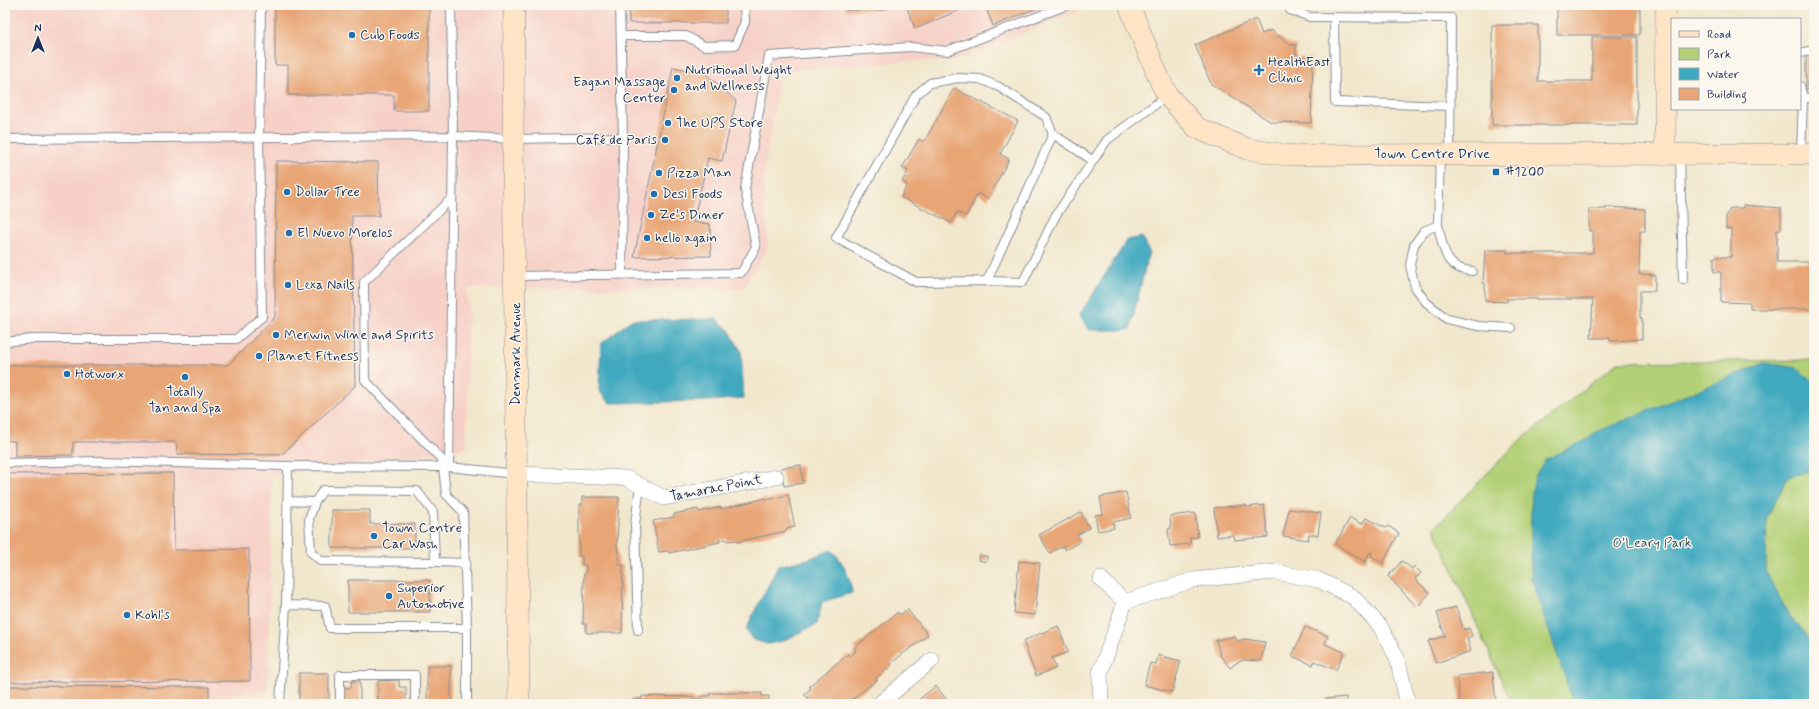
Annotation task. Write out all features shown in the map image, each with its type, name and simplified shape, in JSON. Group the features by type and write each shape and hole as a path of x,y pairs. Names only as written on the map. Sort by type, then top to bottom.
{"street":[{"name":"Denmark Avenue","path":"514,5 513,139 516,276 519,704"},
{"name":"Town Centre Drive","path":"1129,5 1161,83 1168,96 1197,128 1247,149 1286,155 1808,154"},
{"path":"1666,5 1673,154"},
{"name":"Tamarac Point","path":"517,474 626,478 664,498 776,477"},
{"path":"1125,602 1193,580 1275,572 1319,580 1352,597 1380,626 1397,658 1408,704"},
{"path":"1101,579 1125,602"},
{"path":"1101,704 1100,673 1125,602"},
{"path":"879,704 932,660"}],"lane":[{"path":"5,342 32,339 236,339 262,317 259,138 261,5"},
{"path":"451,5 453,136 446,494 463,512 466,563 467,704"},
{"path":"620,5 623,137 622,275"},
{"path":"621,36 686,36 704,46 735,45 745,22 744,5"},
{"path":"516,276 741,273 756,247 744,189 769,56 911,47 947,51 1056,7 1067,5"},
{"path":"1288,5 1290,10 1310,17 1451,18 1451,106 1438,225 1445,254 1452,264 1463,270 1472,271"},
{"path":"1334,17 1335,102 1451,106"},
{"path":"1801,53 1814,50"},
{"path":"1092,160 1053,134 1046,117 999,87 980,79 958,78 930,83 916,95 836,238 916,282 1023,282 1056,215 1107,140 1168,96"},
{"path":"1801,90 1808,154"},
{"path":"1803,98 1814,98"},
{"path":"987,281 1053,134"},
{"path":"5,139 453,136 513,139 623,137"},
{"path":"1673,154 1683,280"},
{"path":"446,467 365,380 364,282 452,198"},
{"path":"1438,225 1424,231 1414,245 1410,265 1415,287 1426,302 1447,319 1478,326 1511,328"},
{"path":"5,463 100,462 288,466 446,467 517,474"},
{"path":"280,704 286,605 286,501 288,466"},
{"path":"638,630 635,525 640,485"},
{"path":"435,562 433,512 417,491 323,490 315,502 309,519 311,552 321,561 466,563"},
{"path":"286,501 315,502"},
{"path":"286,605 326,606 330,628 467,628"},
{"path":"340,704 340,675 415,675 415,704"}],"shaded area":[{"path":"5,5 1084,5 1086,8 954,61 910,61 780,71 763,182 768,247 744,288 468,288 467,448 272,475 268,692 231,693 231,704 5,704"}],"green space":[{"name":"O'Leary Park","path":"1814,360 1814,704 1512,704 1434,528 1516,444 1618,362"}],"water":[{"path":"1142,237 1149,252 1130,330 1090,330 1079,316 1127,240"},
{"path":"716,319 729,330 741,351 744,398 709,401 610,403 599,391 601,344 631,320"},
{"name":"O'Leary Park","path":"1764,363 1797,368 1814,382 1814,470 1788,477 1767,518 1766,572 1789,615 1814,643 1814,704 1574,704 1531,578 1531,499 1535,476 1545,460 1588,439 1594,433"},
{"path":"831,550 839,558 845,569 852,593 822,602 817,624 783,641 768,644 753,640 746,630 778,566 808,559"}],"building":[{"name":"Cub Foods","path":"275,5 429,5 429,111 394,111 394,95 288,95 288,65 275,65"},
{"path":"629,5 726,5 726,23 629,23"},
{"path":"845,5 885,5 885,10 846,10"},
{"path":"906,5 971,5 915,29"},
{"path":"985,5 1035,5 1037,8 993,26"},
{"path":"1557,5 1640,5 1640,35 1557,35"},
{"path":"1810,5 1814,5 1814,23 1810,23"},
{"name":"HealthEast Clinic","path":"1256,19 1262,34 1272,30 1275,34 1291,45 1296,45 1296,57 1313,57 1311,123 1271,122 1211,84 1195,45"},
{"path":"1492,25 1538,25 1538,81 1592,81 1592,37 1637,37 1637,125 1492,125"},
{"path":"1806,56 1814,56 1814,90 1806,90"},
{"path":"673,67 705,73 736,101 722,161 708,158 693,222 710,224 711,256 634,257"},
{"path":"954,88 1018,121 1000,154 1009,159 988,199 978,193 966,216 957,212 951,223 901,197 907,185 902,182 908,171 902,168 919,139 924,142"},
{"path":"276,161 378,162 379,216 352,216 355,386 281,455 177,454 176,442 73,442 73,455 15,456 15,441 5,441 6,365 228,365 275,317"},
{"path":"1743,205 1781,208 1781,229 1777,229 1777,262 1814,262 1814,309 1750,309 1750,303 1721,302 1721,272 1714,272 1714,257 1731,257 1731,229 1726,229 1726,215 1731,208 1743,208"},
{"path":"1606,207 1645,209 1645,231 1640,231 1639,274 1655,275 1655,291 1640,291 1642,339 1610,341 1610,338 1591,338 1593,299 1507,299 1507,302 1485,301 1485,283 1483,283 1485,250 1507,250 1507,253 1593,253 1593,231 1589,231 1589,209 1606,209"},
{"path":"801,465 803,483 784,486 781,468"},
{"name":"Kohl's","path":"173,473 174,550 249,549 250,681 5,682 5,474"},
{"path":"1126,492 1131,518 1113,522 1114,528 1098,531 1095,515 1103,514 1100,497"},
{"path":"788,495 795,527 786,529 786,531 736,542 736,540 727,541 726,539 719,540 720,542 669,553 668,551 659,552 653,521 674,517 674,514 698,509 699,512 721,507 721,509 766,498 766,500"},
{"path":"582,497 619,497 617,544 619,565 623,565 622,633 586,633 586,624 583,624 584,573 586,573 586,565 582,565 582,556 579,556 579,505 582,505"},
{"path":"1246,505 1247,507 1264,505 1268,537 1234,540 1233,535 1217,537 1214,508"},
{"path":"1289,509 1321,513 1318,535 1309,534 1308,540 1283,536"},
{"name":"Town Centre Car Wash","path":"332,510 370,510 370,524 415,524 415,548 332,548"},
{"path":"1081,512 1089,528 1077,535 1081,541 1065,550 1063,546 1050,553 1039,535"},
{"path":"1195,513 1198,537 1190,538 1190,544 1170,546 1168,529 1171,529 1170,516"},
{"path":"1350,518 1362,524 1366,518 1386,528 1388,526 1399,533 1383,563 1371,556 1372,553 1370,552 1365,562 1335,544"},
{"path":"980,555 988,557 986,562 979,560"},
{"path":"1019,561 1040,563 1035,615 1014,613"},
{"path":"1402,561 1412,569 1414,566 1421,573 1415,579 1430,593 1417,607 1388,576"},
{"name":"Superior Automotive","path":"348,580 430,580 430,612 348,612"},
{"path":"1456,607 1464,630 1469,628 1472,636 1467,638 1471,651 1436,663 1428,641 1445,636 1437,613"},
{"path":"907,609 928,635 891,663 892,665 876,678 877,680 846,704 813,704 804,694 811,689 809,686 848,654 850,656 856,651 854,648 898,612 900,615"},
{"path":"1058,626 1068,652 1052,658 1056,668 1036,676 1023,641"},
{"path":"1305,627 1328,636 1325,644 1344,652 1336,670 1314,661 1313,665 1292,656"},
{"path":"1235,636 1237,641 1245,639 1265,642 1261,661 1243,660 1230,668 1220,655 1216,640"},
{"path":"1158,655 1181,661 1172,692 1144,685 1150,663 1156,664"},
{"path":"427,666 451,666 451,704 427,704"},
{"path":"1493,672 1496,704 1460,704 1457,676"},
{"path":"299,673 329,673 329,704 299,704"},
{"path":"399,680 399,687 406,687 406,704 378,704 378,681"},
{"path":"351,681 360,681 360,704 344,704 344,688 351,688"},
{"path":"5,686 209,687 209,704 5,704"},
{"path":"936,686 950,704 913,704"},
{"path":"710,693 762,693 762,696 769,696 769,704 633,704 633,699 642,699 642,696 693,697 693,699 701,699 701,696 710,696"},
{"path":"1346,697 1347,704 1325,704 1325,699"}],"place":[{"name":"Cub Foods","path":"352,35"},
{"name":"HealthEast Clinic","path":"1259,70"},
{"name":"Nutritional Weight and Wellness","path":"677,78"},
{"name":"Eagan Massage Center","path":"674,90"},
{"name":"The UPS Store","path":"668,123"},
{"name":"Café de Paris","path":"665,140"},
{"name":"#1200","path":"1496,172"},
{"name":"Pizza Man","path":"659,173"},
{"name":"Dollar Tree","path":"287,192"},
{"name":"Desi Foods","path":"654,194"},
{"name":"Ze's Diner","path":"651,215"},
{"name":"El Nuevo Morelos","path":"289,233"},
{"name":"hello again","path":"647,238"},
{"name":"Lexa Nails","path":"288,285"},
{"name":"Merwin Wine and Spirits","path":"276,335"},
{"name":"Planet Fitness","path":"259,356"},
{"name":"Hotworx","path":"67,374"},
{"name":"Totally Tan and Spa","path":"185,377"},
{"name":"Town Centre Car Wash","path":"374,536"},
{"name":"Superior Automotive","path":"389,596"},
{"name":"Kohl's","path":"127,615"}]}
